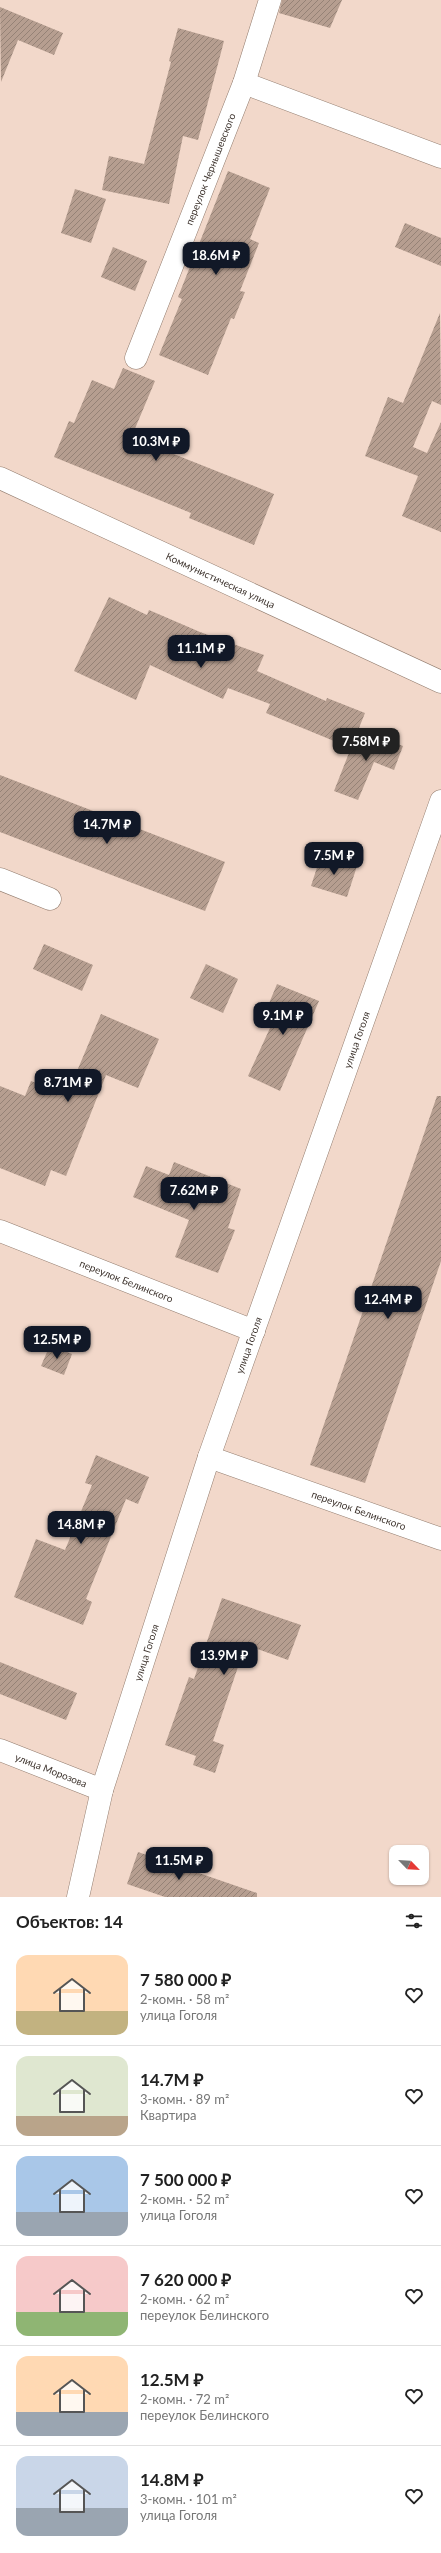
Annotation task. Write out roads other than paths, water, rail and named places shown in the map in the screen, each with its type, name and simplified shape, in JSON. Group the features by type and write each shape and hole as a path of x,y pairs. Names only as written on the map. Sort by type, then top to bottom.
{"street":[{"name":"переулок Чернышевского","path":"136,358 244,83 270,0"},
{"path":"244,83 441,157"},
{"name":"Коммунистическая улица","path":"0,478 441,682"},
{"name":"улица Гоголя","path":"81,1896 102,1790 209,1457 441,801"},
{"path":"0,879 50,899"},
{"name":"переулок Белинского","path":"0,1231 254,1331"},
{"name":"переулок Белинского","path":"209,1457 441,1539"},
{"name":"улица Морозова","path":"0,1750 102,1790"}]}
